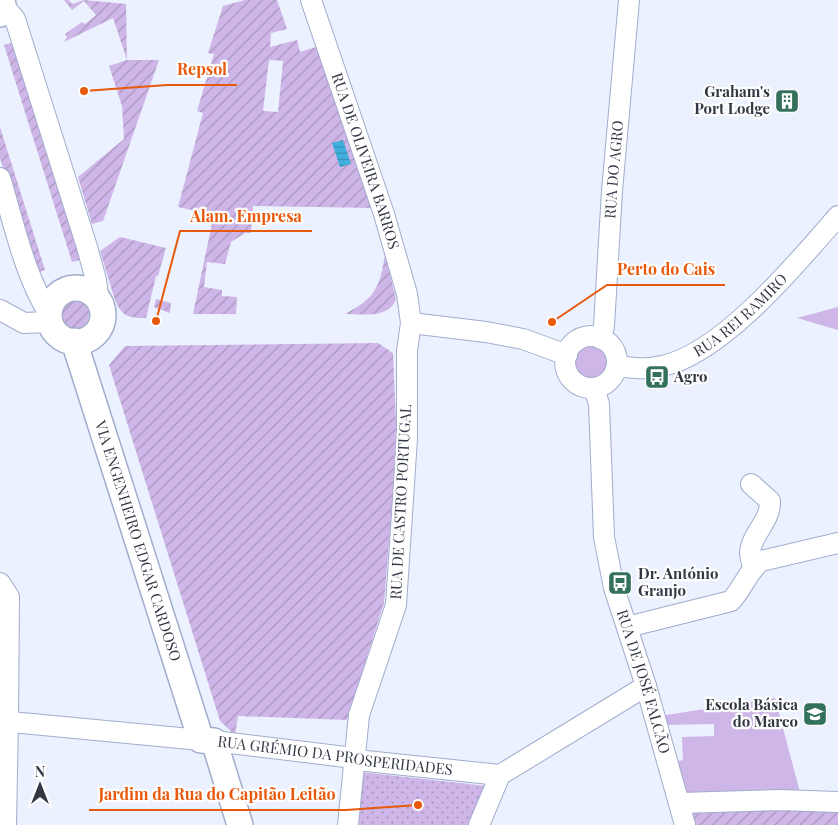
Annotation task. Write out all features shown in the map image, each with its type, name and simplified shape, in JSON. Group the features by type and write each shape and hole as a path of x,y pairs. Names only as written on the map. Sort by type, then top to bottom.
{"main road":[{"path":"72,288 88,291 95,296 99,303 102,310 102,318 95,334 81,341 74,341 59,336 49,318 54,299 60,293 72,288"},
{"name":"VIA ENGENHEIRO EDGAR CARDOSO","path":"74,341 208,741 240,825"}],"street":[{"name":"RUA DE OLIVEIRA BARROS","path":"311,0 377,192 407,294 411,323"},
{"name":"RUA DO AGRO","path":"601,339 604,326 612,191 629,0"},
{"path":"2,6 15,19 87,247 96,280 99,303"},
{"path":"0,178 38,297 49,318 24,324 0,310"},
{"name":"RUA REI RAMIRO","path":"617,366 649,369 664,366 680,360 708,344 734,325 756,305 838,216"},
{"path":"411,323 486,332 523,339 566,354"},
{"name":"RUA DE CASTRO PORTUGAL","path":"348,825 359,715 396,605 407,438 407,351 411,323"},
{"path":"593,337 601,339 614,350 617,366 609,381 594,388 586,388 571,379 565,363 566,354 570,347 584,338 593,337"},
{"name":"RUA DE JOSÉ FALCÃO","path":"594,388 599,404 604,537 614,588 646,686 685,825"},
{"path":"751,484 770,501 770,511 751,550 753,568"},
{"path":"627,627 731,601 740,592 753,568 761,561 838,543"},
{"path":"0,583 9,597 3,794 6,825"},
{"path":"479,825 498,774 646,686"},
{"name":"RUA GRÉMIO DA PROSPERIDADES","path":"4,721 208,741 366,761 498,774"},
{"path":"680,803 780,800 838,802"}],"shaded area":[{"path":"64,0 69,0 72,4 84,0 126,4 127,60 113,18 64,42 67,37 65,34 82,22 85,24 96,15 84,1 72,10"},
{"path":"245,0 277,0 287,29 271,33 270,47 297,40 300,52 319,46 375,208 253,206 251,233 245,233 231,242 225,264 207,262 204,287 222,290 222,296 237,297 236,314 193,314 214,214 207,212 204,219 196,211 178,207 203,113 197,111 214,54 208,53 223,6","holes":["269,60 283,61 278,112 263,111"]},
{"path":"14,42 83,259 72,262 4,45"},
{"path":"127,60 159,60 103,221 92,224 78,177 124,139 122,106 109,66"},
{"path":"0,127 45,270 36,273 0,158"},
{"path":"120,237 166,248 158,276 156,276 146,318 135,318 127,315 121,310 115,300 100,251"},
{"path":"385,254 396,299 393,305 382,313 367,315 345,314 363,303 374,291 381,275"},
{"path":"156,299 171,303 170,313 154,307"},
{"path":"75,301 85,305 89,315 85,325 75,329 65,325 61,315 65,305"},
{"path":"838,307 838,330 797,318"},
{"path":"378,343 393,353 397,444 384,603 347,720 238,716 235,735 220,721 109,365 125,346"},
{"path":"591,346 597,347 602,351 606,356 606,368 602,373 597,377 591,378 585,377 580,373 576,368 575,362 576,356 580,351 585,347"},
{"path":"775,698 801,796 683,797 674,762 683,760 682,737 714,736 714,724 663,725 660,716"},
{"path":"360,772 487,786 472,825 355,825"},
{"path":"838,806 838,825 691,825 688,809"}],"water":[{"path":"343,140 351,164 340,167 332,143"}],"place":[{"name":"Repsol","path":"84,91"},
{"name":"Graham's Port Lodge","path":"787,101"},
{"name":"Alam. Empresa","path":"156,321"},
{"name":"Perto do Cais","path":"552,322"},
{"name":"Agro","path":"657,377"},
{"name":"Dr. António Granjo","path":"620,583"},
{"name":"Escola Básica do Marco","path":"815,714"},
{"name":"Jardim da Rua do Capitão Leitão","path":"418,805"}]}
